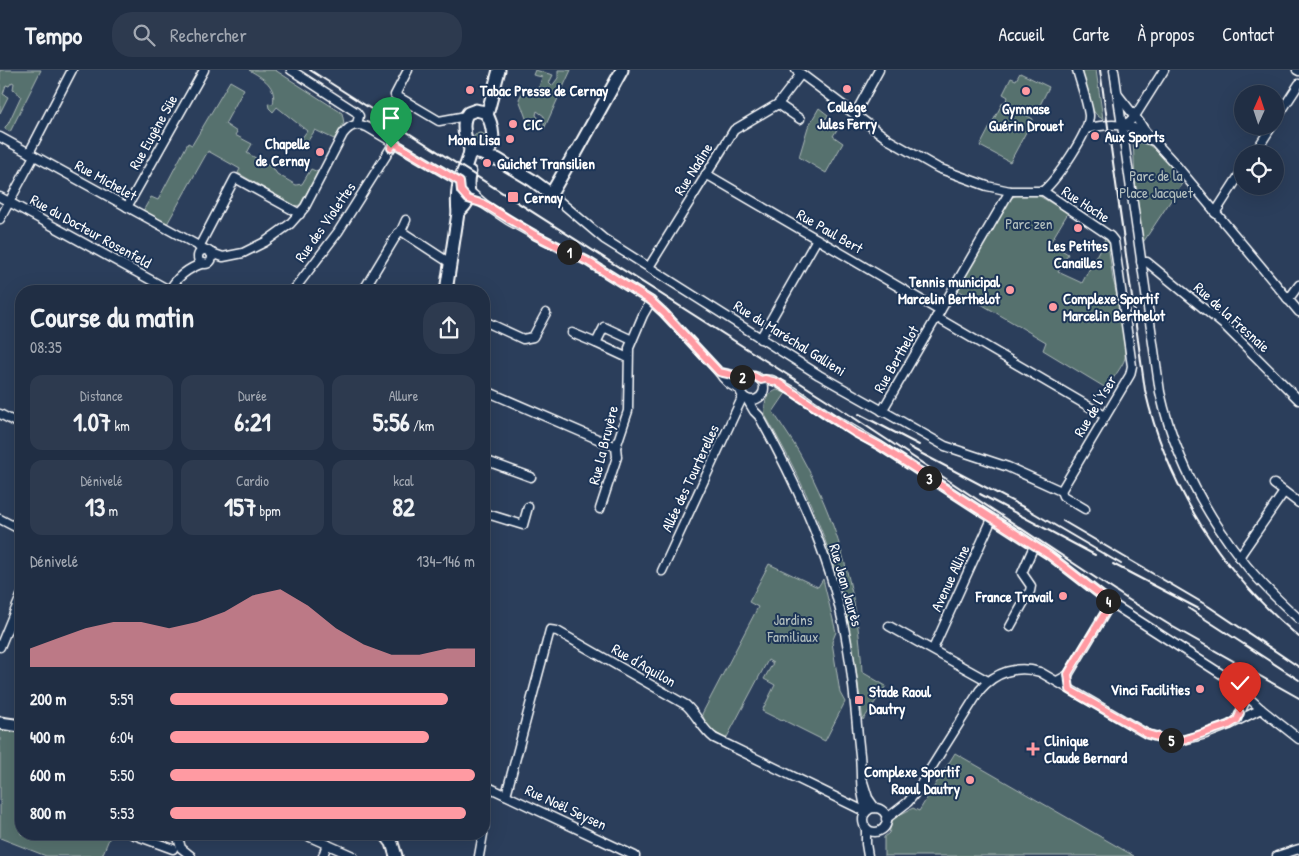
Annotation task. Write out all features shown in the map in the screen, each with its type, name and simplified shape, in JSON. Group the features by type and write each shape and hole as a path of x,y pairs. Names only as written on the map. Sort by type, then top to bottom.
{"street":[{"path":"0,219 72,70"},
{"name":"Rue Eugène Süe","path":"127,207 204,70"},
{"path":"204,254 223,257 243,253 272,238 300,214 343,134 349,126 357,124 359,116 356,112 291,70"},
{"path":"408,70 395,95 439,122 461,120 476,110 487,115"},
{"path":"497,159 487,115 499,70"},
{"path":"550,194 576,153 622,70"},
{"path":"855,114 879,70"},
{"path":"798,72 889,140 938,168 987,186 1010,190 1043,191 1056,178 1088,122 1077,70"},
{"path":"1114,70 1160,392 1172,432 1198,494 1239,557 1272,594 1299,620"},
{"path":"1122,125 1129,122 1135,116 1164,70"},
{"name":"Rue Nadine","path":"649,267 737,127 778,104 798,72"},
{"path":"1284,107 1299,84"},
{"path":"1118,94 1145,131 1299,312"},
{"path":"778,104 800,119"},
{"path":"461,120 476,152"},
{"path":"1088,122 1102,125 1122,125 1145,131"},
{"path":"1088,122 1102,125"},
{"name":"Rue Jean Jaurès","path":"357,124 394,143 484,204 535,235 587,261 651,301 719,372 722,378 743,395 759,416 802,498 834,585 848,650 861,775 860,791 866,812"},
{"path":"1124,139 1135,136 1154,141"},
{"name":"Rue Michelet","path":"0,137 127,207 204,254"},
{"name":"Rue des Violettes","path":"298,285 338,232 394,143"},
{"path":"447,285 469,155 489,150 493,144"},
{"name":"Rue du Maréchal Gallieni","path":"476,152 497,159 532,180 604,239 819,375 945,446 1008,467 1061,491 1063,496 1085,509"},
{"name":"Rue Paul Bert","path":"706,174 1105,416"},
{"path":"173,285 178,278 204,254 235,178 300,214"},
{"path":"1215,213 1234,183"},
{"name":"Rue Berthelot","path":"882,411 1010,190"},
{"name":"Rue Hoche","path":"1043,191 1110,236 1114,241"},
{"name":"Rue du Docteur Rosenfeld","path":"0,197 158,285"},
{"path":"366,285 401,231 406,220"},
{"path":"401,231 450,263"},
{"path":"760,339 817,240"},
{"name":"Rue de l'Yser","path":"1061,491 1130,374 1132,366 1114,241"},
{"path":"204,254 226,261"},
{"name":"Rue de la Fresnaie","path":"1141,262 1147,262 1208,311 1299,400"},
{"path":"1288,300 1299,284"},
{"name":"Rue La Bruyère","path":"600,509 617,457 616,447 628,411 628,358 632,340 651,301"},
{"path":"490,324 523,339 534,336 546,313"},
{"path":"596,343 604,326 632,340"},
{"path":"572,333 628,358"},
{"path":"719,372 746,378 754,376 764,383 764,391 760,398 759,416"},
{"path":"746,378 741,383 743,395 754,400 760,398"},
{"path":"761,380 772,380 793,391 832,418 880,446 1034,546 1111,603 1226,677 1260,709 1299,739"},
{"path":"490,393 616,447"},
{"name":"Allée des Tourterelles","path":"662,571 743,395"},
{"path":"0,414 15,423"},
{"path":"490,462 532,477"},
{"path":"1274,484 1299,503"},
{"path":"1239,557 1284,492"},
{"path":"490,515 522,525 528,507"},
{"name":"Avenue Alline","path":"933,649 992,518"},
{"path":"0,519 15,527"},
{"path":"1010,627 1030,591 1031,586 1022,573 1034,546"},
{"path":"1057,682 1068,674 1111,603"},
{"path":"0,648 15,611"},
{"path":"889,626 988,681"},
{"name":"Rue d'Aquilon","path":"506,795 550,630 557,631 686,705 694,713 704,730 714,738 866,812"},
{"path":"866,828 876,831 882,829 885,816 908,802 980,690 988,681 999,674 1020,669 1040,672 1147,734 1168,740 1183,740 1206,734 1260,709"},
{"path":"1068,674 1070,690"},
{"path":"1237,720 1247,697"},
{"path":"0,718 11,725"},
{"name":"Rue Jean Jaurès","path":"861,775 868,798 875,808"},
{"name":"Rue Noël Seysen","path":"490,788 635,856"},
{"path":"849,803 860,791"},
{"path":"868,855 866,828 863,820 866,812 875,808 885,816"},
{"path":"868,855 876,831"},
{"path":"147,840 191,856"},
{"path":"317,840 353,856"},
{"path":"390,840 397,856"},
{"path":"396,840 397,856"},
{"path":"479,856 481,840"},
{"path":"322,856 327,844"},
{"path":"1277,856 1299,849"}],"green space":[{"path":"0,70 41,70 10,132 5,127 21,96 13,89 14,83 12,82 9,86 6,85 3,94 8,97 0,113"},
{"path":"249,70 275,70 342,113 344,123 334,139 315,130 302,150 296,146 307,131 277,107 273,112 269,108 268,103 273,104 274,98 271,87"},
{"path":"535,70 553,75 549,83 552,86 558,78 558,70 571,70 544,129 544,116 537,111 536,115 540,120 540,128 527,127 527,121 519,99 524,89 538,91 542,77 533,75"},
{"path":"1082,70 1096,70 1103,119 1098,116 1090,105"},
{"name":"Gymnase Guérin Drouet","path":"1020,73 1049,87 1036,113 1027,108 1025,112 1005,102 1008,97 1003,94 1011,78 1016,80"},
{"path":"230,81 244,89 225,124 237,132 235,135 252,144 247,153 273,168 277,174 296,185 302,184 311,169 318,172 300,205 295,206 238,173 240,169 208,151 167,224 143,211 151,197 158,200 188,143 192,145"},
{"path":"1003,102 1033,119 1010,162 980,146"},
{"path":"819,108 828,115 825,120 838,128 833,136 843,143 826,173 799,157 808,127"},
{"path":"477,133 483,133 487,140 483,147 477,147 473,143 473,137"},
{"name":"Parc de la Place Jacquet","path":"1133,141 1143,142 1156,150 1183,182 1142,244 1135,179"},
{"name":"Complexe Sportif Marcelin Berthelot","path":"1019,194 1036,194 1068,213 1050,243 1068,254 1058,272 1082,283 1105,239 1111,246 1109,251 1121,319 1125,358 1106,388 1043,350 1046,342 957,290 1011,198"},
{"path":"777,390 786,393 773,412 795,446 819,491 846,566 857,619 862,672 886,686 863,720 849,628 830,553 805,492 765,415 766,400 770,394"},
{"name":"Jardins Familiaux","path":"769,564 818,587 823,579 836,632 832,642 840,693 845,702 825,741 762,711 775,685 764,679 773,663 768,660 726,739 708,728 702,714 758,607 749,602"},
{"path":"0,728 15,732 15,840 109,840 102,856 46,856 0,838"},
{"name":"Complexe Sportif Raoul Dautry","path":"955,753 1134,856 884,856 884,837 889,833 893,818 913,808 919,811"}],"railway":[{"path":"310,70 827,400 1126,598 1173,627 1299,698"},
{"path":"1100,70 1145,390 1155,426 1183,494 1223,557 1271,612 1299,637"},
{"path":"859,414 919,445"},
{"path":"909,447 1027,509 1121,564"},
{"path":"980,494 1095,555"},
{"path":"1063,521 1208,606 1299,667"},
{"path":"1113,564 1199,609"},
{"path":"1188,608 1299,680"}],"place":[{"name":"Collège Jules Ferry","path":"847,89"},
{"name":"Tabac Presse de Cernay","path":"470,90"},
{"name":"Gymnase Guérin Drouet","path":"1026,91"},
{"name":"CIC","path":"513,124"},
{"name":"Aux Sports","path":"1095,136"},
{"name":"Mona Lisa","path":"510,139"},
{"name":"Chapelle de Cernay","path":"320,152"},
{"name":"Guichet Transilien","path":"487,163"},
{"name":"Cernay","path":"513,197"},
{"name":"Les Petites Canailles","path":"1078,228"},
{"name":"Tennis municipal Marcelin Berthelot","path":"1010,290"},
{"name":"Complexe Sportif Marcelin Berthelot","path":"1053,307"},
{"name":"France Travail","path":"1063,596"},
{"name":"Vinci Facilities","path":"1200,689"},
{"name":"Stade Raoul Dautry","path":"859,700"},
{"name":"Clinique Claude Bernard","path":"1033,749"},
{"name":"Complexe Sportif Raoul Dautry","path":"970,780"}],"route":[{"path":"391,148 394,143 460,182 459,187 462,195 468,199 484,204 535,235 587,261 651,301 659,307 719,372 746,378 754,376 761,380 772,380 793,391 824,413 880,446 1049,555 1111,603 1068,674 1070,690 1147,734 1168,740 1183,740 1206,734 1229,725 1237,720 1240,713"}],"park label":[{"name":"Parc zen","path":"1029,223"}]}
